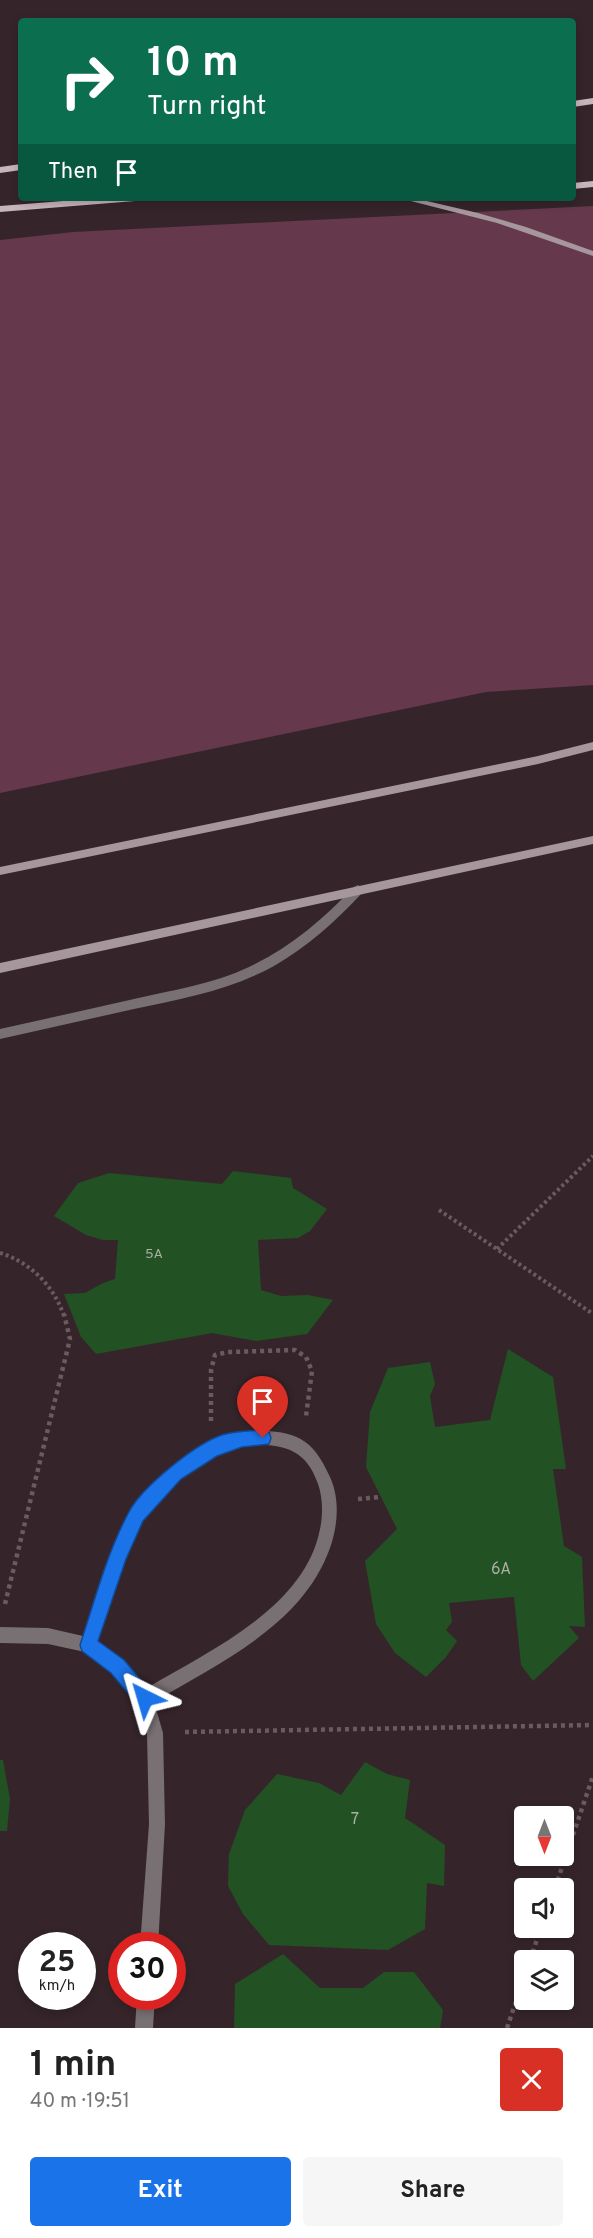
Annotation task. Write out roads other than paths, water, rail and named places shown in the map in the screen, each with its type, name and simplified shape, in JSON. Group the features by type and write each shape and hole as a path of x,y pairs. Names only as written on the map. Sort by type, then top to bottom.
{"main road":[{"path":"576,104 593,101"},
{"path":"0,170 18,167"},
{"path":"576,186 593,184"},
{"path":"0,209 98,201"},
{"path":"417,201 476,214 548,236 593,254"},
{"path":"0,871 515,765 593,746"},
{"path":"0,968 593,840"}],"street":[{"path":"0,1034 178,995 239,976 268,963 303,942 333,918 358,890"},
{"path":"88,1645 118,1558 137,1515 175,1473 222,1443 263,1438 284,1440 303,1447 324,1477 331,1502 328,1529 321,1553 310,1573 288,1602 261,1625 145,1698"},
{"path":"0,1635 48,1636 88,1645 118,1666 145,1698 154,1733 157,1824 150,1932"},
{"path":"144,2028 145,2010"}]}
